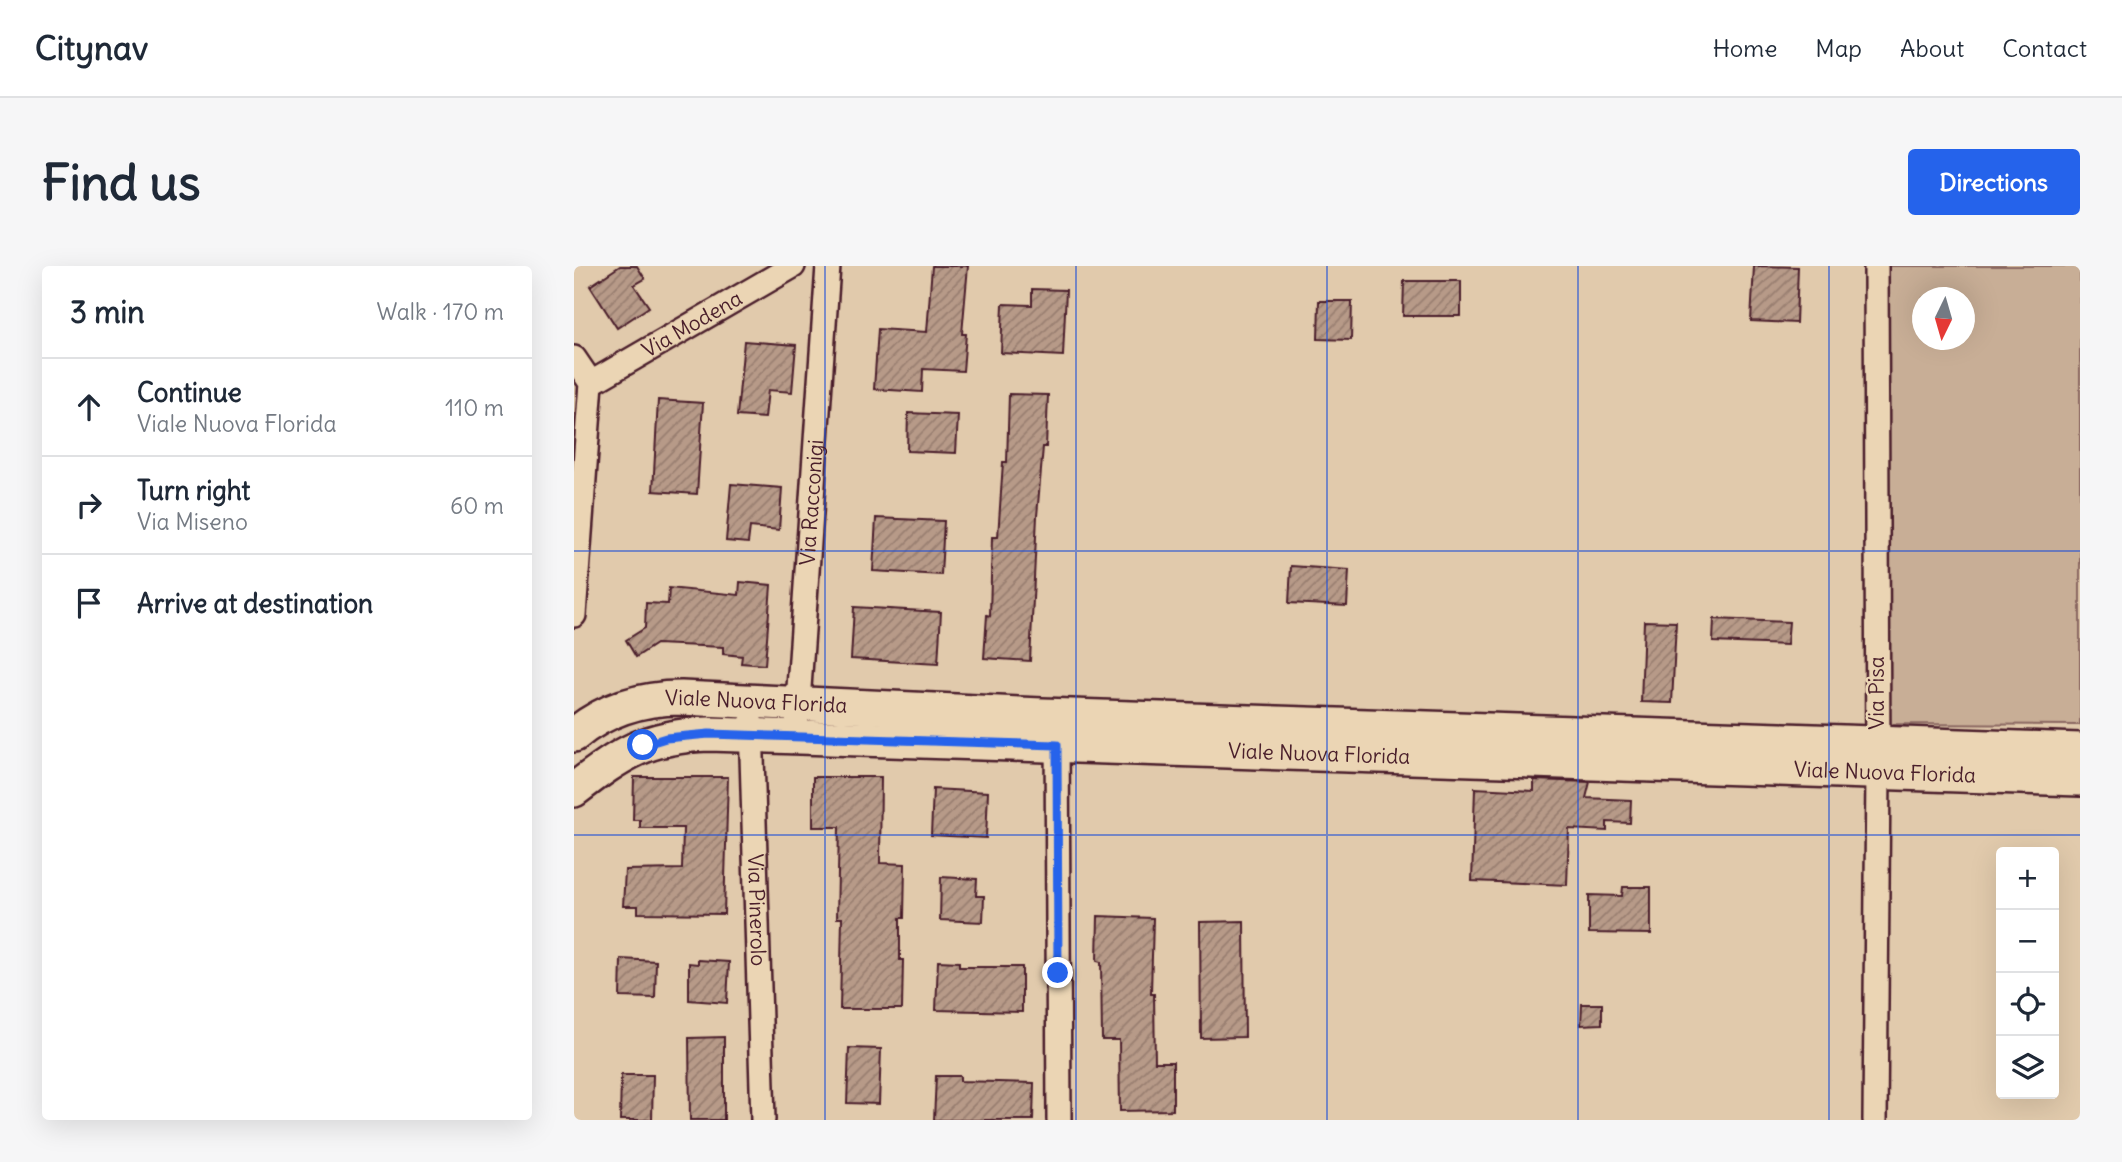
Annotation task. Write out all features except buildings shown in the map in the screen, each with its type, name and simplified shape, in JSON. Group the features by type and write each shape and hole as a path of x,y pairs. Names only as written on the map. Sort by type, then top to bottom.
{"street":[{"name":"Via Modena","path":"591,383 793,266"},
{"name":"Via Racconigi","path":"796,737 828,266"},
{"name":"Via Pisa","path":"1875,1120 1876,266"},
{"path":"574,358 591,383 574,615"},
{"name":"Viale Nuova Florida","path":"574,735 614,710 643,700 681,698 798,704 1057,730 1436,759 1877,757 2080,750"},
{"name":"Via Pinerolo","path":"751,702 763,1120"},
{"path":"1057,730 1059,1120"},
{"name":"Viale Nuova Florida","path":"574,790 617,757 653,741 697,734 796,737 1057,730"},
{"name":"Viale Nuova Florida","path":"1877,757 2080,779"}],"shaded area":[{"path":"1886,266 2080,266 2080,725 1887,724"}],"route":[{"path":"643,745 666,738 709,734 1057,745 1058,973"}]}
